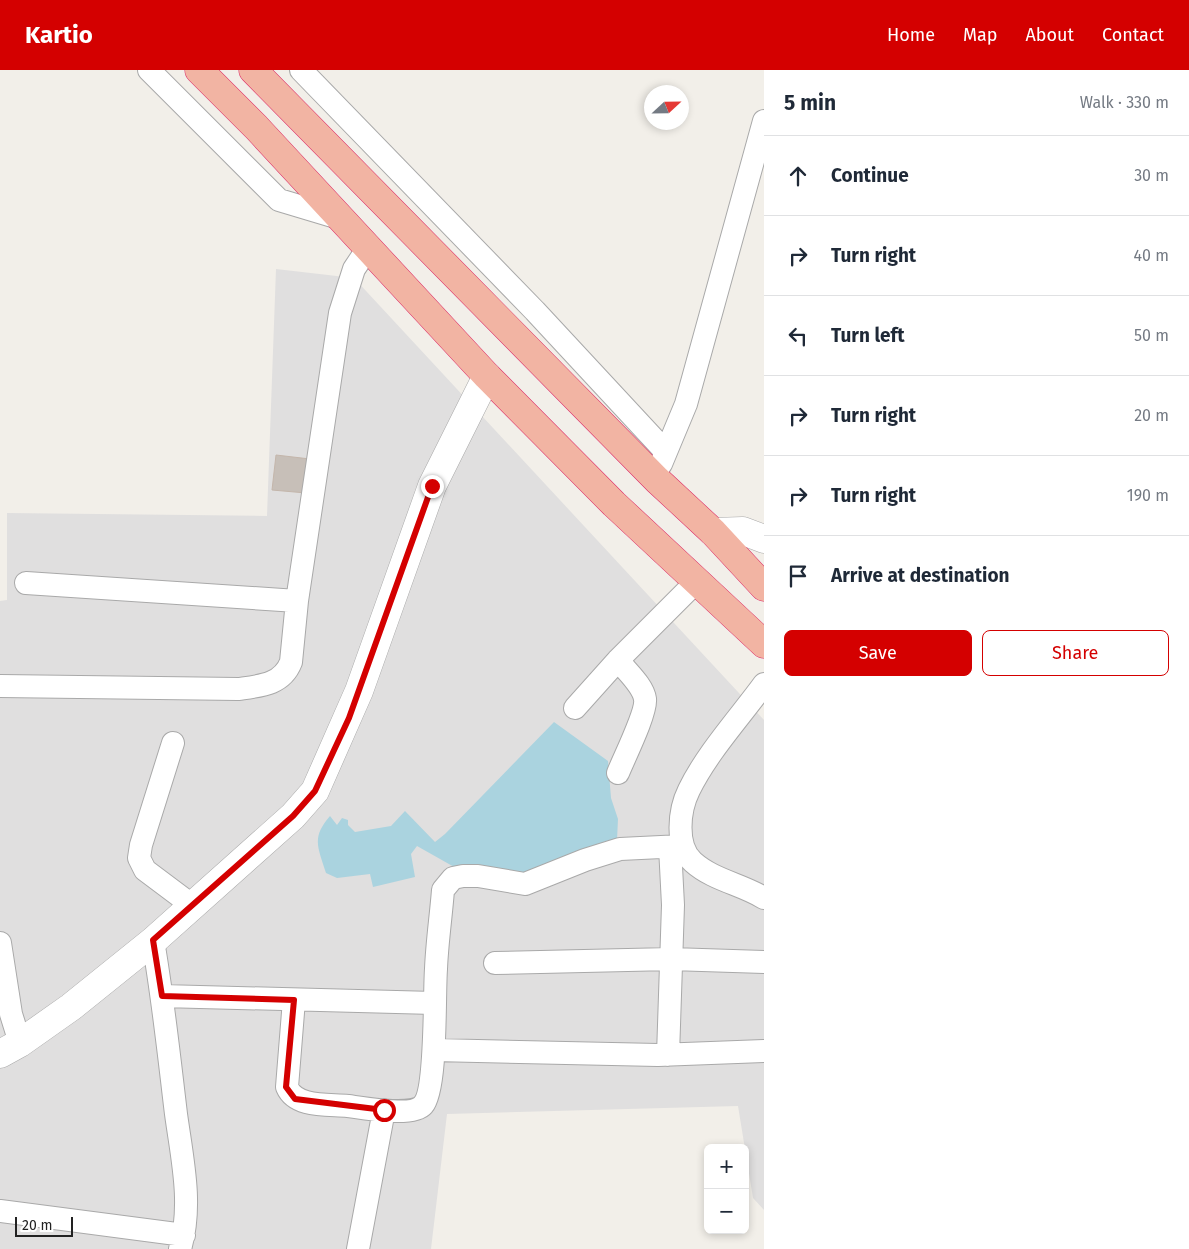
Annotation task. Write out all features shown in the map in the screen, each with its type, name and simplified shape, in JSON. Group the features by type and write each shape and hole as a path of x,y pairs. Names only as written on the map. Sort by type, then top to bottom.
{"highway":[{"path":"199,70 256,127 487,376 614,504 698,580 764,644"},
{"path":"253,70 657,480 713,532 764,586"}],"street":[{"path":"149,70 279,200 339,218"},
{"path":"301,70 535,311 665,451"},
{"path":"657,480 665,451 686,404 764,121"},
{"path":"0,686 238,689 267,685 287,671 290,662 297,601 340,313 354,269 368,248"},
{"path":"10,1049 71,1007 153,940 293,816 315,791 349,718 432,486 487,376"},
{"path":"713,532 743,532 764,539"},
{"path":"575,708 618,660 698,580"},
{"path":"26,583 297,601"},
{"path":"618,660 642,690 645,699 642,713 618,773"},
{"path":"668,1055 676,846 689,790 708,760 764,684"},
{"path":"173,743 141,845 140,858 145,870 193,906"},
{"path":"294,1000 286,1087 290,1095 295,1099 310,1102 384,1110 416,1109 423,1105 428,1094 434,1050 434,1002 443,890 453,878 478,876 525,884 585,860 620,849 676,846 691,861 709,874 764,898"},
{"path":"0,1211 182,1242 186,1195 162,996 153,940"},
{"path":"0,943 11,1014 10,1049"},
{"path":"495,963 671,959 764,962"},
{"path":"162,996 434,1002"},
{"path":"434,1050 668,1055 764,1051"},
{"path":"358,1249 384,1110"}],"shaded area":[{"path":"276,269 354,278 764,720 764,1210 753,1198 749,1173 749,1144 744,1144 738,1106 447,1114 431,1249 0,1249 0,601 7,600 7,513 267,516"}],"water":[{"path":"554,722 608,761 611,798 618,819 617,840 530,878 456,868 417,846 411,854 415,877 373,887 370,874 337,878 326,873 319,849 318,837 330,816 337,825 342,818 348,820 348,825 355,832 391,826 405,811 435,842"}],"building":[{"path":"276,455 310,459 306,493 272,490"}],"route":[{"path":"384,1110 295,1099 290,1095 286,1087 294,1000 162,996 153,940 293,816 315,791 330,763 349,718 432,486"}]}
